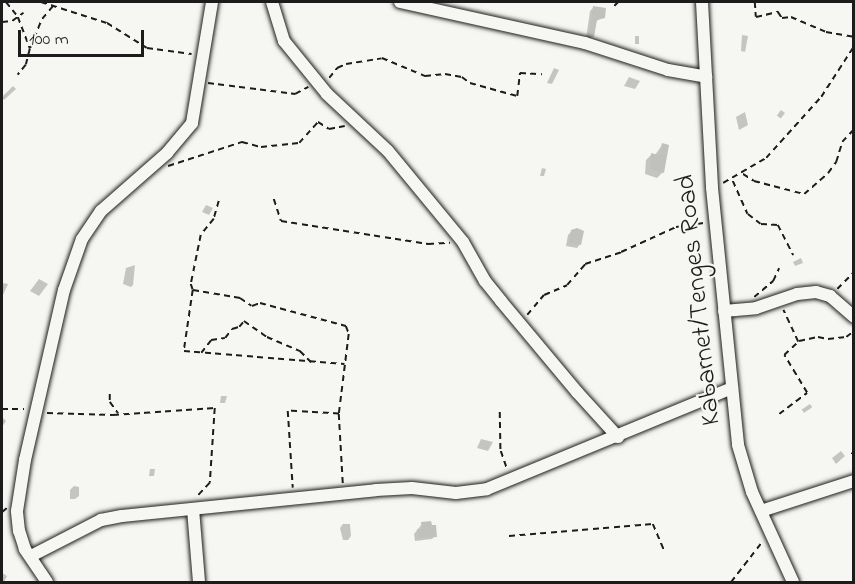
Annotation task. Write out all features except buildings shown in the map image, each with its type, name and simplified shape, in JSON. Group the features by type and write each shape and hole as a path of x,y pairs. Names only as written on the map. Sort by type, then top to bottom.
{"street":[{"path":"47,582 25,549 19,531 17,511 36,410 64,290 82,238 101,211 167,153 192,123 212,2"},
{"path":"272,2 284,41 327,94 362,124 388,151 463,242 485,281 577,392 618,437"},
{"path":"400,2 585,44 668,70 706,77"},
{"name":"Kabarnet/Tenges Road","path":"702,2 711,188 738,445 749,484 793,582"},
{"path":"724,311 738,312 779,302 806,291 830,296 854,317"},
{"path":"30,556 101,520 195,508 412,488 471,492 511,481 732,388"},
{"path":"761,511 854,480"},
{"path":"195,508 199,582"}],"path":[{"path":"6,2 18,17 30,49"},
{"path":"41,2 107,23 147,48 202,55"},
{"path":"614,6 618,2"},
{"path":"755,2 756,17 778,12 782,18 791,17 826,33 854,37"},
{"path":"18,75 26,65 42,19 53,6"},
{"path":"2,22 23,13"},
{"path":"711,188 742,174 766,159 821,98 854,46"},
{"path":"199,82 230,84 295,94 323,77 328,80 337,68 346,64 382,58 425,76 445,74 462,77 470,83 517,96 520,73 542,74"},
{"path":"164,168 242,142 261,147 299,143 318,122 329,129 362,124"},
{"path":"742,174 754,181 804,194 828,173 836,162 842,142 854,129"},
{"path":"732,179 748,214 761,224 778,225 793,255"},
{"path":"274,198 281,221 428,244 463,242"},
{"path":"219,201 214,219 201,235 190,284 193,290 184,351 345,364"},
{"path":"521,323 544,295 567,285 585,264 621,252 676,227 716,221"},
{"path":"738,312 773,281 779,268"},
{"path":"830,296 854,272"},
{"path":"193,290 240,298 252,306 260,303 346,326 349,334 339,414 343,494"},
{"path":"779,302 798,342"},
{"path":"201,353 211,340 225,338 232,329 239,327 244,321 267,337 300,351 311,362"},
{"path":"779,414 807,393 784,355 798,342 819,337 846,338 854,331"},
{"path":"110,394 110,402 119,414"},
{"path":"2,409 36,410 45,413 119,414 215,408 210,483 196,499 195,508"},
{"path":"294,499 288,411 339,414"},
{"path":"500,412 501,452 511,481"},
{"path":"509,536 653,524 665,552"},
{"path":"731,582 770,532"}]}
